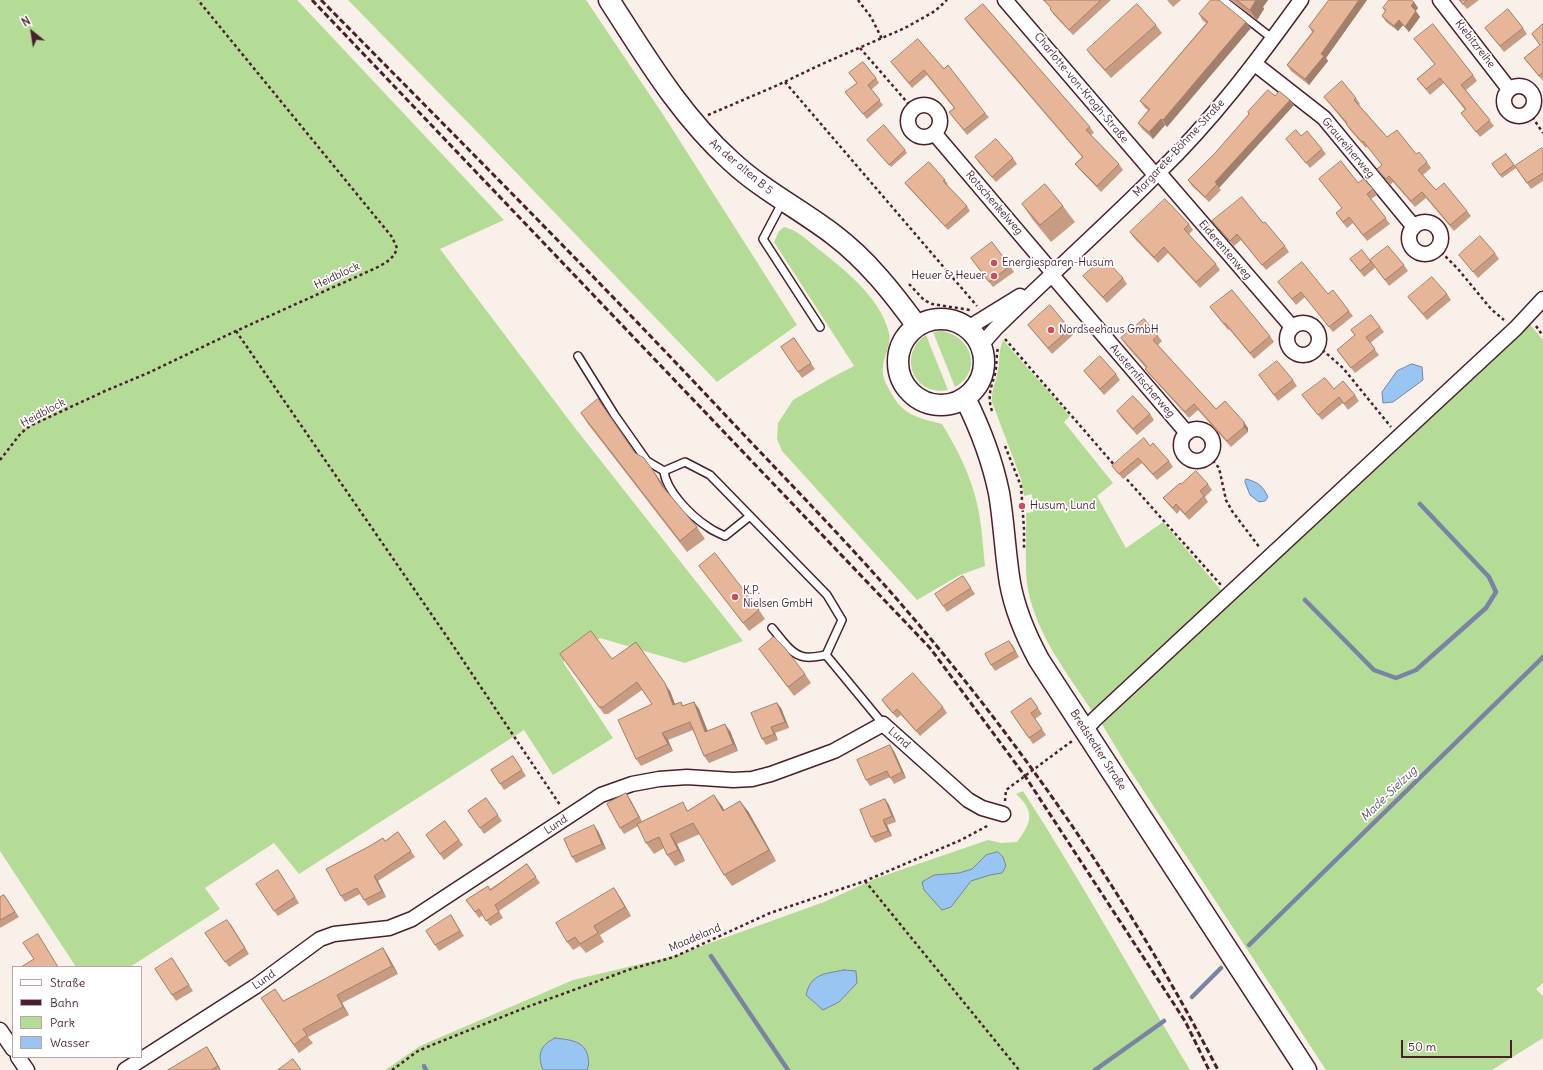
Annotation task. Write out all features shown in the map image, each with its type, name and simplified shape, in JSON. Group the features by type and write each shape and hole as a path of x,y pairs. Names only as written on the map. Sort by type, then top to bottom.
{"main road":[{"name":"An der alten B 5","path":"609,0 670,93 694,123 750,178 834,235 854,252 900,302 917,326"},
{"path":"942,319 956,322 968,328 976,336 981,345 984,360 982,374 976,388 965,398 952,404 944,405 937,405 922,401 910,392 902,380 898,366 900,351 906,338 917,326 929,321 942,319"},
{"name":"Bredstedter Straße","path":"965,398 987,448 995,476 1001,506 1010,583 1018,614 1030,644 1080,734 1306,1070"}],"street":[{"name":"Charlotte-von-Krogh-Straße","path":"1005,0 1157,174"},
{"name":"Margarete-Böhme-Straße","path":"981,345 996,328 1049,276 1157,174 1191,139 1255,64 1300,0"},
{"name":"Kiebitzreihe","path":"1440,0 1509,89"},
{"name":"Graureiherweg","path":"1255,64 1324,118 1414,227"},
{"path":"1518,85 1531,91 1534,105 1529,112 1523,116 1518,116 1508,112 1504,103 1506,93 1509,89 1518,85"},
{"path":"922,105 927,105 936,110 940,120 940,125 935,134 924,138 914,135 910,131 907,120 913,109 922,105"},
{"name":"Rotschenkelweg","path":"935,134 1049,276"},
{"name":"Eiderentenweg","path":"1157,174 1292,327"},
{"path":"1424,222 1434,225 1440,234 1441,239 1437,248 1428,254 1423,254 1414,249 1411,245 1410,236 1414,227 1424,222"},
{"name":"Margarete-Böhme-Straße","path":"968,328 1049,276"},
{"name":"Austernfischerweg","path":"1049,276 1187,433"},
{"path":"1080,734 1516,328 1543,299"},
{"path":"1298,323 1313,326 1319,335 1318,346 1316,350 1306,356 1295,354 1287,346 1287,334 1292,327 1298,323"},
{"path":"1195,429 1200,429 1209,434 1213,443 1213,448 1209,456 1203,460 1197,461 1187,457 1181,443 1187,433 1195,429"},
{"name":"Lund","path":"125,1070 256,986 320,939 334,934 389,928 412,919 601,795 632,784 666,778 687,777 733,780 752,779 771,774 834,751 884,724 968,800 982,808 1003,814"},
{"path":"0,1030 12,1048"},
{"path":"19,1058 27,1070"}],"lane":[{"path":"1223,0 1273,39"},
{"path":"783,201 763,240 820,327"},
{"path":"578,356 614,414 648,461 664,471"},
{"path":"664,471 685,462 710,475 827,595 842,620 826,655"},
{"path":"664,471 664,479 670,490 688,510 708,527 725,536 750,516"},
{"path":"772,628 789,648 801,656 812,657 826,655"},
{"path":"826,655 884,724"}],"path":[{"name":"Heidblock","path":"0,460 21,433 30,426 383,264 396,254 398,248 392,237 198,0"},
{"path":"858,0 871,17 882,39"},
{"path":"706,116 882,39 935,11 947,0"},
{"path":"860,48 913,109"},
{"path":"785,82 981,310"},
{"path":"1529,112 1543,133"},
{"path":"1437,248 1458,269 1495,313 1516,328"},
{"path":"236,331 568,817"},
{"path":"1002,336 1229,594"},
{"path":"1318,346 1343,368 1399,436"},
{"path":"1209,456 1219,468 1226,500 1239,520 1268,558"},
{"path":"1003,814 1006,790 1080,734"},
{"name":"Maadeland","path":"392,1070 418,1051 432,1045 611,976 674,956 770,913 865,881 961,840 987,827 1003,814"},
{"path":"865,881 1020,1070"}],"green space":[{"path":"0,0 297,0 504,220 440,249 575,428 743,641 685,663 600,638 563,662 613,738 553,775 524,730 299,874 274,843 205,888 220,909 132,966 75,966 0,851"},
{"path":"348,0 586,0 664,116 797,325 717,382 483,138"},
{"path":"784,227 793,230 805,238 839,265 870,296 885,320 890,337 883,364 883,374 894,398 904,410 910,414 942,424 959,454 972,486 979,515 985,566 960,575 917,600 782,451 777,439 778,423 793,400 854,366 774,242 779,231"},
{"path":"1528,322 1543,340 1543,983 1536,989 1543,996 1543,1038 1492,1070 1326,1070 1124,761 1100,721"},
{"path":"942,331 952,334 960,340 967,347 970,355 971,364 969,372 964,380 955,387 933,332"},
{"path":"926,335 948,390 936,390 926,387 918,381 913,372 911,363 912,353 917,343"},
{"path":"1003,340 1070,416 1064,422 1113,483 1097,496 1126,548 1163,522 1221,590 1222,596 1097,709 1092,711 1054,653 1038,623 1032,607 1027,581 1026,513 1033,512 1032,494 1024,496 1021,479 992,402 998,371 1000,348"},
{"path":"1023,791 1087,895 1190,1070 385,1070 420,1046 573,980 674,956 824,902 877,878 988,840 1001,843 1017,842 1026,829 1029,818 1027,806 1016,794"}],"water":[{"path":"1412,364 1422,367 1423,380 1393,402 1383,403 1382,392 1397,371"},
{"path":"1246,479 1257,483 1262,487 1268,497 1265,501 1259,502 1250,495 1245,482"},
{"path":"998,852 1003,857 1006,866 1002,873 971,881 951,907 942,910 924,890 922,882 934,875 959,873 972,869 986,855"},
{"path":"844,970 856,971 857,983 839,1002 823,1010 806,995 811,982 815,978"},
{"path":"555,1038 576,1042 584,1047 588,1059 587,1070 543,1070 540,1060 541,1051 546,1044"}],"building":[{"path":"1044,0 1101,0 1069,30"},
{"path":"1211,0 1219,0 1246,22 1163,120 1161,119 1149,132 1138,123 1150,109 1140,101 1208,22 1199,14"},
{"path":"1237,0 1256,0 1250,10"},
{"path":"1329,0 1359,0 1321,54 1324,56 1305,79 1287,65 1314,31 1309,27"},
{"path":"1389,0 1411,0 1414,2 1411,6 1416,11 1405,27 1399,20 1394,26 1382,16 1386,10 1383,8"},
{"path":"1460,0 1467,0 1463,4"},
{"path":"983,4 1090,127 1086,130 1119,164 1097,186 1075,164 1083,157 965,19"},
{"path":"1137,4 1156,25 1105,70 1087,50"},
{"path":"1508,9 1523,28 1500,46 1485,28"},
{"path":"1433,24 1473,75 1461,85 1490,120 1476,132 1461,113 1466,109 1440,78 1426,89 1417,79 1435,64 1414,39"},
{"path":"1543,24 1543,72 1539,76 1524,58 1540,45 1532,34"},
{"path":"918,39 944,69 948,65 985,113 964,130 949,112 955,108 924,70 909,83 891,62"},
{"path":"863,62 876,78 868,85 880,100 863,114 845,92 857,83 849,73"},
{"path":"1342,81 1356,98 1354,100 1387,137 1397,130 1416,154 1419,152 1427,162 1418,170 1436,190 1444,183 1467,211 1450,225 1422,192 1411,201 1389,176 1386,179 1377,169 1382,165 1324,97"},
{"path":"1268,90 1275,96 1279,91 1290,100 1215,182 1217,184 1205,197 1188,180 1216,152"},
{"path":"884,125 905,150 889,165 867,140"},
{"path":"1296,130 1301,136 1307,131 1322,149 1306,163 1286,139"},
{"path":"996,139 1013,158 992,177 975,157"},
{"path":"1542,148 1543,173 1527,183 1515,166"},
{"path":"1506,154 1514,165 1500,175 1492,164"},
{"path":"1341,161 1358,183 1364,179 1373,189 1367,194 1386,218 1363,235 1349,217 1343,222 1336,213 1342,208 1319,179"},
{"path":"929,162 945,180 943,181 967,206 945,226 905,183"},
{"path":"1045,184 1063,206 1040,225 1022,204"},
{"path":"1242,197 1263,223 1265,222 1285,246 1262,265 1237,234 1230,241 1212,221"},
{"path":"1165,199 1189,224 1184,229 1216,264 1196,282 1164,247 1154,257 1130,232"},
{"path":"1480,236 1495,253 1473,272 1459,255"},
{"path":"992,242 1010,266 989,282 971,258"},
{"path":"1388,246 1404,265 1385,280 1370,260"},
{"path":"1362,250 1371,262 1360,271 1350,259"},
{"path":"1104,258 1123,278 1103,297 1083,276"},
{"path":"1302,262 1328,294 1333,290 1349,311 1329,327 1301,292 1292,299 1278,282"},
{"path":"1432,277 1447,294 1423,314 1408,297"},
{"path":"1232,290 1270,336 1250,353 1210,307"},
{"path":"1050,305 1070,329 1048,348 1028,325"},
{"path":"1371,315 1380,327 1366,337 1375,349 1351,368 1337,350 1355,335 1351,330"},
{"path":"1144,319 1158,336 1153,340 1216,409 1225,401 1244,422 1244,427 1227,441 1194,404 1185,412 1145,369 1147,367 1121,338"},
{"path":"794,338 811,363 798,372 781,347"},
{"path":"1100,356 1116,374 1100,389 1084,371"},
{"path":"1277,361 1293,380 1274,395 1259,375"},
{"path":"1325,378 1334,389 1343,381 1355,395 1344,404 1339,397 1318,415 1302,395"},
{"path":"1133,396 1150,414 1133,429 1117,411"},
{"path":"598,399 635,453 644,458 662,486 697,527 680,541 581,413"},
{"path":"1144,438 1150,446 1153,443 1169,461 1153,474 1138,458 1119,474 1112,466"},
{"path":"1196,471 1208,484 1200,491 1204,496 1185,514 1176,504 1173,508 1163,498"},
{"name":"K.P. Nielsen GmbH","path":"715,553 759,610 743,623 699,566"},
{"path":"963,576 971,588 943,606 935,594"},
{"path":"591,631 612,659 636,642 665,683 673,705 681,702 682,706 694,702 705,732 725,724 733,744 704,756 690,722 662,733 668,744 636,759 618,720 652,704 637,682 603,707 599,707 560,654"},
{"path":"774,637 785,648 805,674 788,687 759,649"},
{"path":"1009,641 1015,651 991,665 985,654"},
{"path":"913,673 943,707 916,731 897,709 893,713 882,700"},
{"path":"1031,698 1038,708 1031,713 1042,729 1029,738 1011,712"},
{"path":"777,703 785,722 771,727 774,734 762,739 751,713"},
{"path":"890,745 902,772 890,778 887,771 866,780 857,760"},
{"path":"513,756 522,770 500,784 491,770"},
{"path":"626,793 639,817 620,828 607,804"},
{"path":"714,795 723,811 740,801 769,850 724,875 693,823 670,834 678,850 667,855 659,837 646,843 637,824 683,802 687,811"},
{"path":"486,798 498,815 480,828 468,811"},
{"path":"885,799 892,816 883,820 888,831 871,837 860,810"},
{"path":"445,821 459,840 440,854 426,835"},
{"path":"594,825 602,844 572,857 564,839"},
{"path":"398,832 411,851 374,876 382,891 364,900 357,888 341,896 326,869 383,838 385,841"},
{"path":"527,864 536,877 495,905 499,912 486,921 479,909 475,912 466,900 488,886 490,890"},
{"path":"278,870 295,897 274,911 256,884"},
{"path":"614,888 625,907 594,926 598,933 580,944 575,937 567,942 556,923"},
{"path":"4,895 15,912 0,920 0,897"},
{"path":"451,915 460,931 435,945 426,931"},
{"path":"227,920 245,948 225,962 205,933"},
{"path":"38,934 57,966 23,966 34,959 23,943"},
{"path":"383,948 392,966 337,995 343,1007 303,1029 307,1035 294,1045 261,998 275,989 283,1001"},
{"path":"172,958 189,985 172,995 155,969"},
{"path":"207,1047 218,1066 211,1070 168,1070"},
{"path":"293,1059 301,1070 278,1070"}],"waterway":[{"path":"1305,600 1374,670 1396,678 1416,670 1486,608 1496,592 1489,577 1420,504"},
{"name":"Made-Sielzug","path":"1249,945 1543,657"},
{"path":"711,956 788,1070"},
{"name":"Made-Sielzug","path":"1192,997 1221,968"},
{"name":"Made-Sielzug","path":"1095,1070 1164,1021"},
{"path":"424,1066 426,1070"}],"railway":[{"path":"312,0 930,648 1025,776 1185,1021 1209,1070"},
{"path":"321,0 679,366 804,498 925,632 1007,735 1084,843 1154,954 1218,1070"}],"place":[{"name":"Energiesparen-Husum","path":"994,263"},
{"name":"Heuer & Heuer","path":"994,276"},
{"name":"Nordseehaus GmbH","path":"1051,330"},
{"name":"Husum, Lund","path":"1022,506"},
{"name":"K.P. Nielsen GmbH","path":"735,597"}]}
